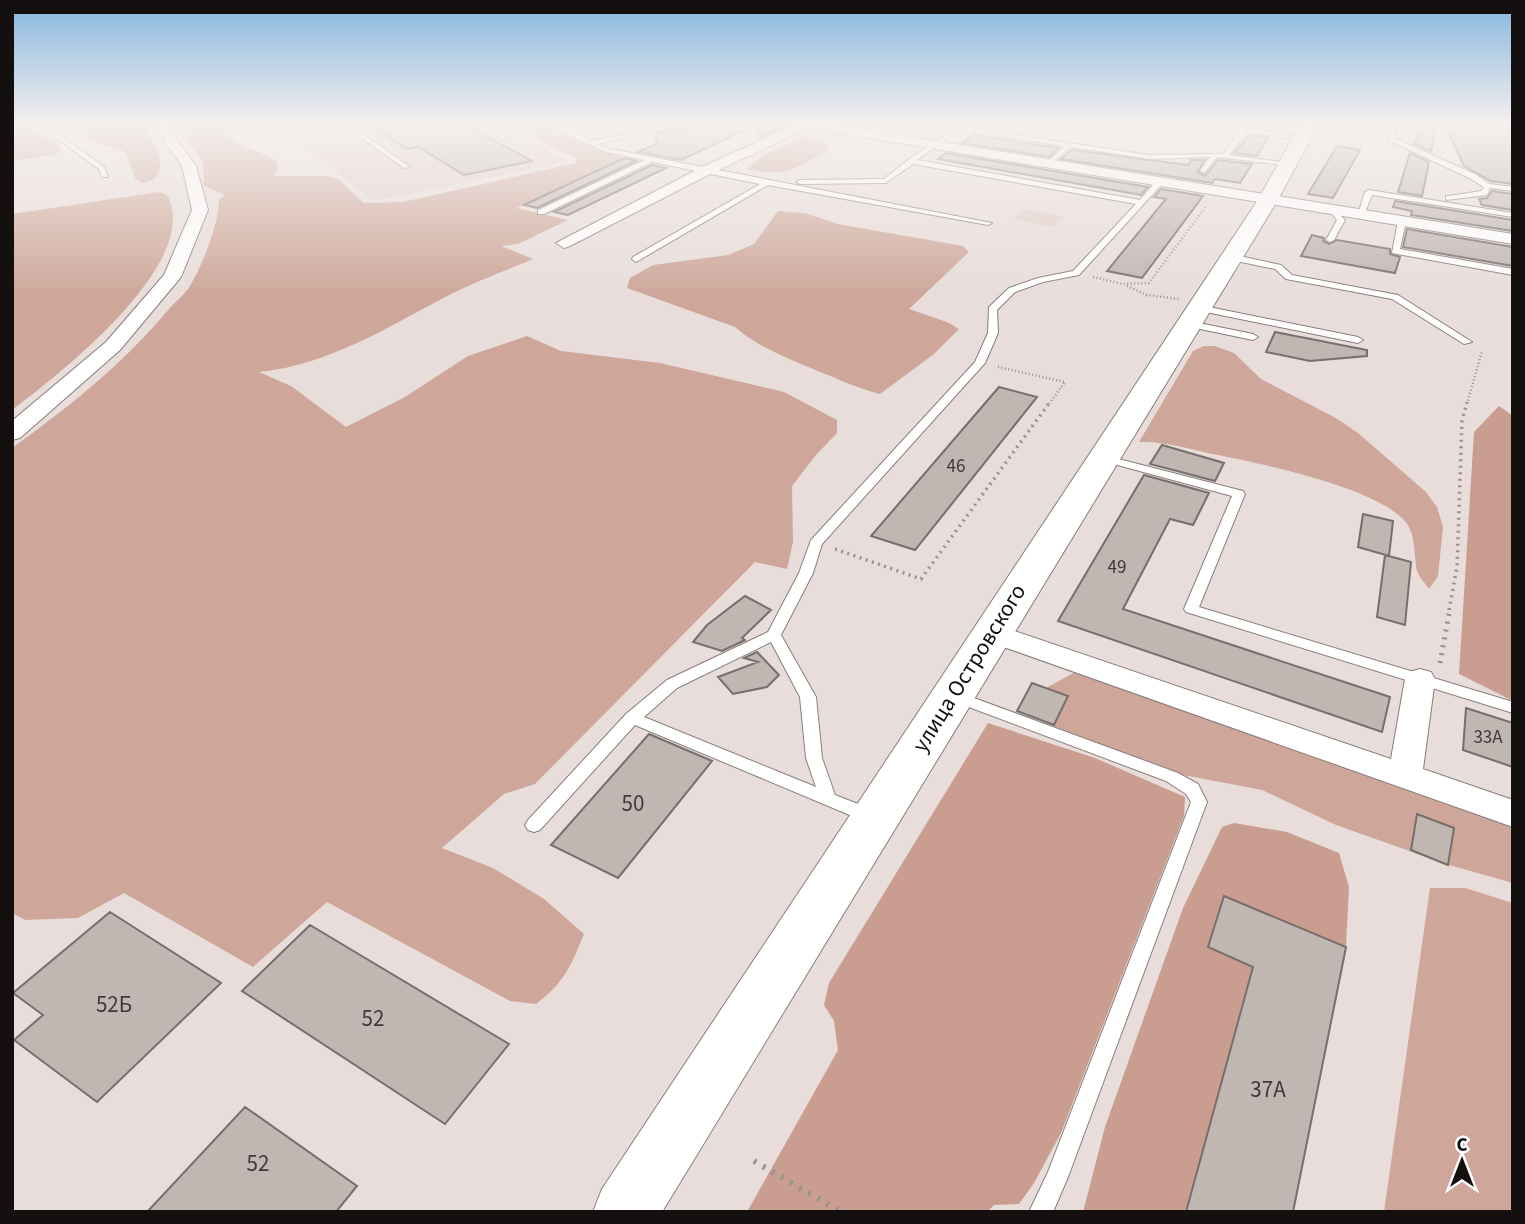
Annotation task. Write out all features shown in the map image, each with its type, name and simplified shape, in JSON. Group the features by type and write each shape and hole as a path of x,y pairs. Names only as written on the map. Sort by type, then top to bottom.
{"main road":[{"name":"улица Островского","path":"625,1212 851,808 953,695 1279,181"}],"street":[{"path":"12,433 113,346 172,277 200,210 193,181"},
{"path":"564,243 685,181"},
{"path":"1124,181 1154,188 1268,200 1513,239"},
{"path":"991,632 1513,814"},
{"path":"1405,777 1428,682"}],"lane":[{"path":"541,212 606,181"},
{"path":"757,181 988,223"},
{"path":"636,259 767,183 879,181"},
{"path":"860,200 886,181"},
{"path":"1023,181 1140,202"},
{"path":"1479,181 1489,186 1513,189"},
{"path":"1419,200 1469,197 1484,193 1489,186"},
{"path":"534,825 632,718 672,684 774,635 806,573 816,542 980,363 993,333 992,309 1012,290 1041,280 1076,273 1154,188"},
{"path":"1360,215 1369,192 1513,215"},
{"path":"1469,197 1487,211"},
{"path":"1330,240 1341,220 1334,211"},
{"path":"1402,222 1395,251 1513,272"},
{"path":"1230,257 1278,267 1289,276 1395,297 1467,342"},
{"path":"1197,311 1253,337"},
{"path":"1197,311 1358,340"},
{"path":"1103,458 1239,494 1191,609 1513,708"},
{"path":"774,635 808,697 814,758 851,808"},
{"path":"953,695 1172,777 1192,789 1199,802 1057,1177 1041,1212"},
{"path":"632,718 851,808"}],"path":[{"path":"1123,284 1149,283 1208,202 1154,188"},
{"path":"1076,273 1123,284 1147,295 1197,311"},
{"path":"1428,682 1457,566 1462,421 1482,351 1467,342"},
{"path":"816,542 921,579 1065,382 980,363"},
{"path":"754,1161 841,1212"}],"shaded area":[{"path":"204,181 340,181 364,203 403,202 496,181 573,181 517,208 568,220 518,244 501,246 533,259 463,288 335,352 285,368 259,372 291,386 346,427 405,397 468,356 527,336 561,351 660,363 784,392 837,420 837,433 792,486 793,542 787,569 755,562 535,784 504,794 442,848 493,868 544,899 584,934 566,973 536,1004 510,1001 327,902 253,967 124,893 78,918 25,920 12,913 12,448 115,366 186,292 213,233 219,200 225,195 204,186"},
{"path":"348,181 471,181 373,201"},
{"path":"159,192 167,195 173,222 165,252 147,283 91,344 12,410 12,214"},
{"path":"1025,209 1064,217 1052,227 1013,219"},
{"path":"778,211 805,213 838,224 963,246 969,252 909,309 959,329 934,354 880,394 782,356 735,327 627,288 630,278 653,265 728,255 754,244"},
{"path":"1204,346 1215,346 1234,353 1261,379 1334,417 1358,433 1426,492 1437,507 1443,527 1438,576 1429,589 1417,571 1413,537 1408,525 1389,508 1368,497 1316,478 1262,464 1169,444 1139,442 1193,351"},
{"path":"1499,406 1513,416 1513,701 1459,674 1474,432"},
{"path":"1077,671 1513,826 1513,883 1449,865 1336,825 1262,790 1178,774 1054,726 1068,696 1046,688"},
{"path":"988,723 1095,758 1185,797 1184,816 1061,1133 1034,1183 1019,1204 994,1205 987,1212 747,1212 838,1050 834,1021 824,1005 829,983"},
{"path":"1234,823 1287,832 1339,853 1349,887 1346,947 1293,1212 1083,1212 1105,1127 1183,908 1222,827"},
{"path":"1430,888 1465,888 1513,903 1513,1212 1384,1212"}],"building":[{"path":"575,181 594,181 537,208 524,205"},
{"path":"618,181 639,181 568,215 554,212"},
{"path":"1063,181 1113,181 1148,187 1141,195"},
{"path":"1316,181 1342,181 1333,198 1308,194"},
{"path":"1401,181 1425,181 1422,196 1398,192"},
{"path":"1161,189 1203,196 1142,278 1107,271 1166,199 1154,197"},
{"path":"1492,191 1513,194 1513,210 1482,205 1479,199 1487,198"},
{"path":"1395,201 1513,220 1513,231 1411,215 1412,211 1393,207"},
{"path":"1407,229 1513,247 1513,266 1403,247"},
{"path":"1312,235 1324,238 1323,241 1329,244 1337,240 1390,249 1390,254 1400,257 1395,273 1301,256"},
{"path":"1275,332 1367,350 1367,356 1310,361 1266,352"},
{"path":"999,387 1037,397 915,550 871,536"},
{"path":"1162,445 1224,463 1215,481 1150,464"},
{"path":"1144,475 1209,493 1193,525 1170,519 1123,609 1390,697 1382,732 1058,621"},
{"path":"1363,514 1393,521 1389,556 1358,547"},
{"path":"1385,555 1411,562 1405,625 1377,617"},
{"path":"745,596 771,610 742,638 745,640 722,651 693,642 707,625"},
{"path":"757,652 779,675 767,687 733,694 718,677 758,662 744,658"},
{"path":"1032,683 1068,696 1054,725 1017,711"},
{"path":"1466,708 1513,723 1513,767 1463,750"},
{"path":"649,734 712,761 618,878 551,845"},
{"path":"1417,814 1454,828 1448,865 1411,850"},
{"path":"1224,896 1346,947 1293,1212 1186,1212 1253,967 1208,947"},
{"path":"110,912 221,983 97,1102 14,1040 43,1015 13,993"},
{"path":"310,925 509,1044 445,1124 242,991"},
{"path":"245,1107 357,1186 336,1212 147,1212"}]}
